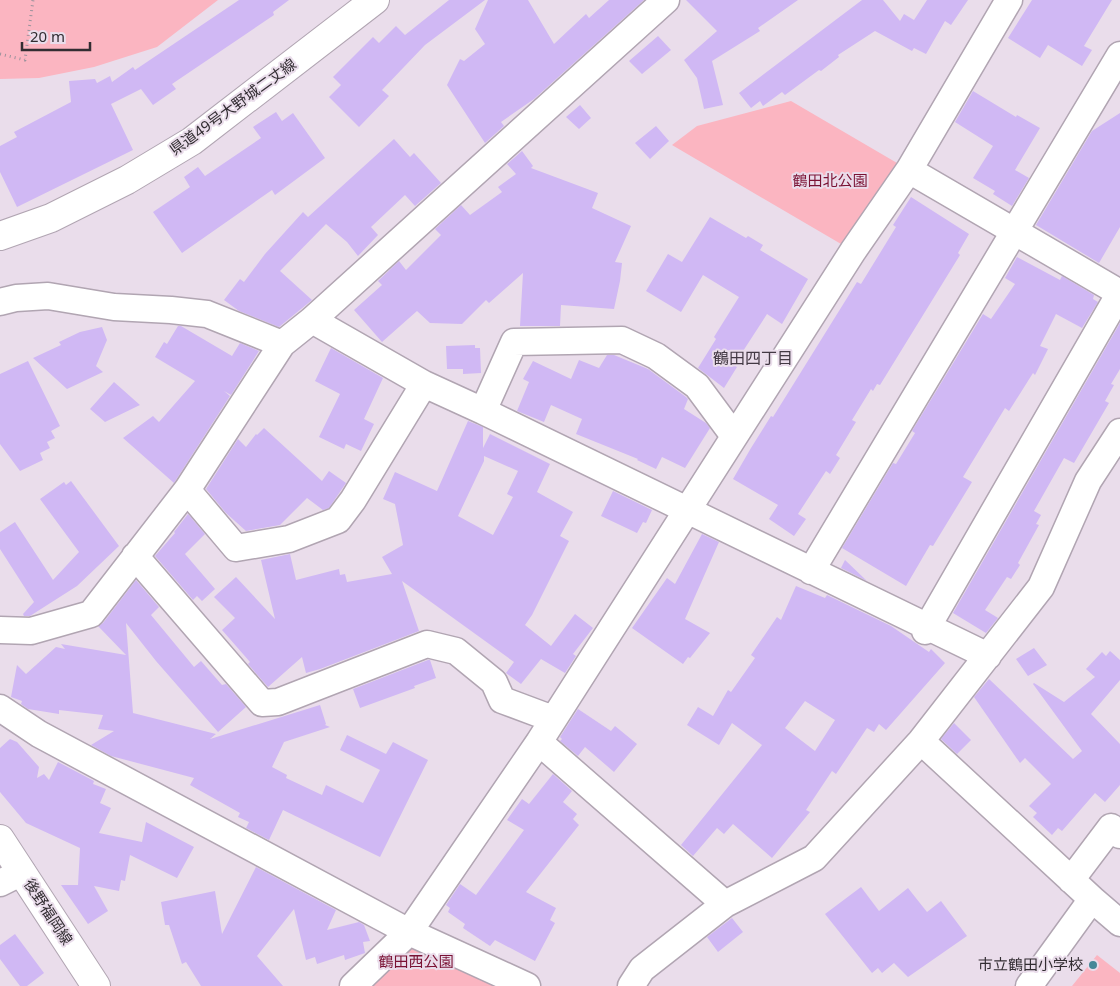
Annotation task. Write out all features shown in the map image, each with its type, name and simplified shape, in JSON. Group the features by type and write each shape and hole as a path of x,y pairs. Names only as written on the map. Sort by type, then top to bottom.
{"main road":[{"name":"県道49号大野城二丈線","path":"0,236 51,218 127,180 192,141 375,0"},
{"name":"後野福岡線","path":"0,839 11,878 96,986"}],"street":[{"path":"0,630 31,631 91,614 187,490 282,344 312,320 666,0"},
{"path":"353,986 409,932 539,742 853,251 909,170 1009,0"},
{"path":"810,571 1120,55"},
{"path":"909,170 1120,293 926,629"},
{"path":"0,302 16,298 48,296 114,308 171,310 207,314 282,344"},
{"path":"312,320 424,384 688,510 926,629 988,656"},
{"path":"483,411 514,342 622,340 656,356 696,386 734,436"},
{"path":"187,490 236,548 288,539 338,520 353,500 424,384"},
{"path":"631,986 642,969 725,904 814,858 921,741 1041,587 1088,481 1120,432"},
{"path":"135,556 262,703 278,702 428,644 456,651 494,682 502,700 553,720"},
{"path":"0,708 39,734 409,932 527,986"},
{"path":"921,741 1120,923"},
{"path":"539,742 725,904"},
{"path":"1071,880 1111,827 1120,835"},
{"path":"1030,986 1092,899"}],"path":[{"path":"0,54 25,60 33,0"}],"green space":[{"path":"0,0 218,0 157,47 94,67 39,78 0,79"},
{"name":"鶴田北公園","path":"791,101 909,170 853,251 672,145 697,126"},
{"name":"鶴田西公園","path":"409,932 527,986 367,986"},
{"path":"1097,955 1120,973 1120,986 1072,986"}],"building":[{"path":"239,0 289,0 273,12 274,15 172,84 176,89 153,105 141,89 111,104 133,150 17,207 0,172 0,146 17,137 14,132 71,102 69,81 95,79 97,83 110,76 112,82 133,67 135,70"},
{"path":"449,0 485,0 425,45 382,90 389,96 359,127 329,97 341,85 333,77 373,37 379,43 396,26 405,35"},
{"path":"488,0 528,0 554,44 586,14 589,18 609,0 644,0 534,99 501,122 504,126 485,143 447,85 460,59 464,61 485,44 475,29"},
{"path":"686,0 798,0 758,28 760,31 712,61 723,105 704,109 697,78 684,60 717,31"},
{"path":"862,0 883,0 900,21 904,14 914,20 927,0 968,0 951,25 945,21 926,54 914,48 912,51 875,31 838,55 839,57 821,71 819,70 785,95 782,92 763,106 760,101 751,108 739,93"},
{"path":"1032,0 1112,0 1084,46 1092,50 1082,66 1048,45 1040,58 1008,38"},
{"path":"658,36 671,50 642,74 629,61"},
{"path":"973,91 1016,117 1017,115 1040,128 1015,170 1029,178 1012,206 993,194 995,191 973,178 993,146 955,122"},
{"path":"580,105 591,118 579,129 566,117"},
{"path":"276,112 282,121 293,113 325,158 275,195 272,190 182,253 153,212 190,187 184,177 198,167 205,176 261,138 253,127"},
{"path":"1120,113 1120,227 1099,263 1036,225 1092,131"},
{"path":"656,126 669,141 650,159 635,143"},
{"path":"394,139 410,157 414,153 441,183 415,206 405,195 371,227 378,235 358,256 347,242 326,224 280,271 312,300 279,327 239,311 224,300 240,279 244,282 265,254 303,212 308,217"},
{"path":"522,151 533,166 531,168 598,193 592,208 631,226 615,262 622,263 614,309 561,305 560,326 520,326 523,273 489,303 486,300 462,324 430,323 417,311 382,342 354,310 382,285 378,281 399,261 406,270 441,235 435,229 461,205 470,215 502,192 498,187 516,174 507,164"},
{"path":"911,197 969,234 958,253 960,255 880,385 877,384 873,391 871,389 852,420 856,422 836,455 840,458 830,474 826,471 798,514 806,519 794,536 769,519 778,505 733,479 857,282 861,284 896,227 893,225"},
{"path":"710,217 746,238 748,236 763,245 760,250 808,279 782,324 767,314 734,365 737,367 724,388 698,368 716,339 714,337 739,297 703,275 681,312 646,291 668,254 682,262"},
{"path":"1017,257 1060,280 1062,276 1094,295 1093,299 1098,302 1082,328 1056,314 1040,346 1048,349 1035,375 1033,373 1009,411 1005,408 963,477 972,482 933,546 930,545 906,586 842,548 893,463 896,464 915,433 912,431 983,314 991,319 1015,284 1005,278"},
{"path":"1120,323 1120,369 1111,384 1114,385 1105,401 1109,403 1074,463 1064,458 1034,511 1041,515 1036,524 1039,525 1018,563 1020,565 1011,579 1007,577 985,610 998,618 986,633 953,613"},
{"path":"178,326 232,356 240,343 259,351 231,395 224,391 230,396 174,483 123,438 153,416 159,422 195,381 155,357 164,342 167,344"},
{"path":"102,327 107,340 96,366 103,372 67,389 33,358 61,345 59,342 80,332"},
{"path":"475,345 475,348 480,348 481,373 463,374 463,369 447,369 446,346"},
{"path":"331,348 383,378 364,419 374,424 361,451 346,444 344,449 319,437 340,394 315,381"},
{"path":"607,355 614,355 648,369 686,397 688,399 684,409 706,423 710,428 685,468 662,457 656,469 638,459 576,434 582,419 551,405 544,422 517,411 529,382 523,379 533,361 571,379 579,360 599,368"},
{"path":"28,361 60,426 51,431 55,438 47,442 50,448 40,453 43,460 20,471 0,444 0,374"},
{"path":"114,382 140,405 105,422 90,409"},
{"path":"468,421 483,427 483,448 490,434 550,464 537,492 573,512 560,536 569,541 532,615 525,625 551,646 575,614 593,628 573,654 576,656 565,673 541,659 521,684 506,673 514,662 402,581 419,631 306,673 302,657 268,687 248,664 250,662 222,630 235,618 214,597 236,577 275,619 261,560 290,554 296,580 339,569 340,575 345,574 347,582 392,574 382,557 403,545 395,504 383,499 395,472 437,491","holes":["484,456 518,471 507,494 513,497 493,535 458,516 484,461"]},
{"path":"264,428 322,481 329,471 346,483 329,508 323,510 307,498 280,525 246,531 226,513 206,489 238,439 246,447 256,434"},
{"path":"71,481 119,546 77,586 30,616 24,616 23,614 34,602 0,549 0,532 15,522 53,580 79,552 40,499 64,482 66,485"},
{"path":"613,491 652,510 646,523 643,522 637,533 601,516"},
{"path":"188,514 205,534 185,554 215,589 202,601 197,596 193,600 155,556 175,533"},
{"path":"702,534 719,542 685,619 710,633 683,664 632,628 667,578 675,584"},
{"path":"845,560 867,581 841,568"},
{"path":"136,580 159,607 151,615 194,667 201,661 222,685 226,684 246,707 218,732 156,661 126,623 133,713 216,734 210,739 320,705 325,725 330,727 284,742 272,767 287,775 286,778 322,795 326,785 363,803 380,770 340,750 347,735 386,754 393,742 428,760 380,857 283,810 269,840 246,828 249,822 238,817 240,813 190,785 194,778 111,756 91,745 114,731 98,729 103,715 59,710 59,714 28,709 21,704 22,701 11,697 17,665 26,674 56,647 65,649 61,644 126,655 98,626 103,623"},
{"path":"796,586 825,598 827,595 891,626 929,652 931,649 945,663 886,730 879,724 874,732 867,728 836,774 832,771 806,810 810,812 772,858 733,824 724,834 717,828 693,856 681,845 762,745 732,723 719,745 687,725 698,707 713,716 728,690 731,692 755,658 751,655 777,617 781,620","holes":["805,701 835,720 815,751 785,728"]},
{"path":"1034,648 1047,665 1028,676 1016,659"},
{"path":"1110,651 1120,660 1120,680 1091,714 1120,744 1120,785 1105,802 1095,793 1062,831 1058,828 1052,835 1033,817 1037,813 1029,806 1051,784 1025,758 1020,763 974,697 989,679 1073,759 1082,751 1033,684 1064,702 1095,677 1086,669 1102,652 1106,656"},
{"path":"430,660 436,678 414,686 415,688 360,708 353,689"},
{"path":"578,709 611,731 615,726 637,744 614,772 585,747 578,756 560,741 562,739 560,737"},
{"path":"954,723 971,740 957,754 941,739"},
{"path":"10,739 17,742 39,767 37,778 44,774 49,780 58,762 94,781 93,784 106,789 100,803 111,808 99,833 142,842 146,822 194,847 177,878 130,855 125,881 121,880 119,891 94,886 108,911 88,924 61,885 78,885 80,848 26,823 0,792 0,748"},
{"path":"553,774 572,791 563,802 577,814 573,819 579,825 526,892 556,908 550,920 555,923 535,961 495,940 490,946 463,928 465,924 448,912 450,908 446,905 460,884 476,895 524,830 507,820 522,799 529,804"},
{"path":"256,867 336,910 327,930 359,922 364,925 370,941 363,942 365,953 345,960 344,955 317,964 315,957 306,960 294,909 257,956 283,986 201,986 186,962 182,964 169,925 165,925 161,902 215,891 222,934"},
{"path":"861,887 879,911 908,888 927,912 941,901 967,936 908,977 894,963 882,973 878,968 872,973 825,914"},
{"path":"732,918 743,932 718,952 707,937"},
{"path":"15,934 44,973 27,986 20,986 0,959 0,945"}],"place":[{"name":"市立鶴田小学校","path":"1093,965"}],"district":[{"name":"鶴田四丁目","path":"753,358"}]}
